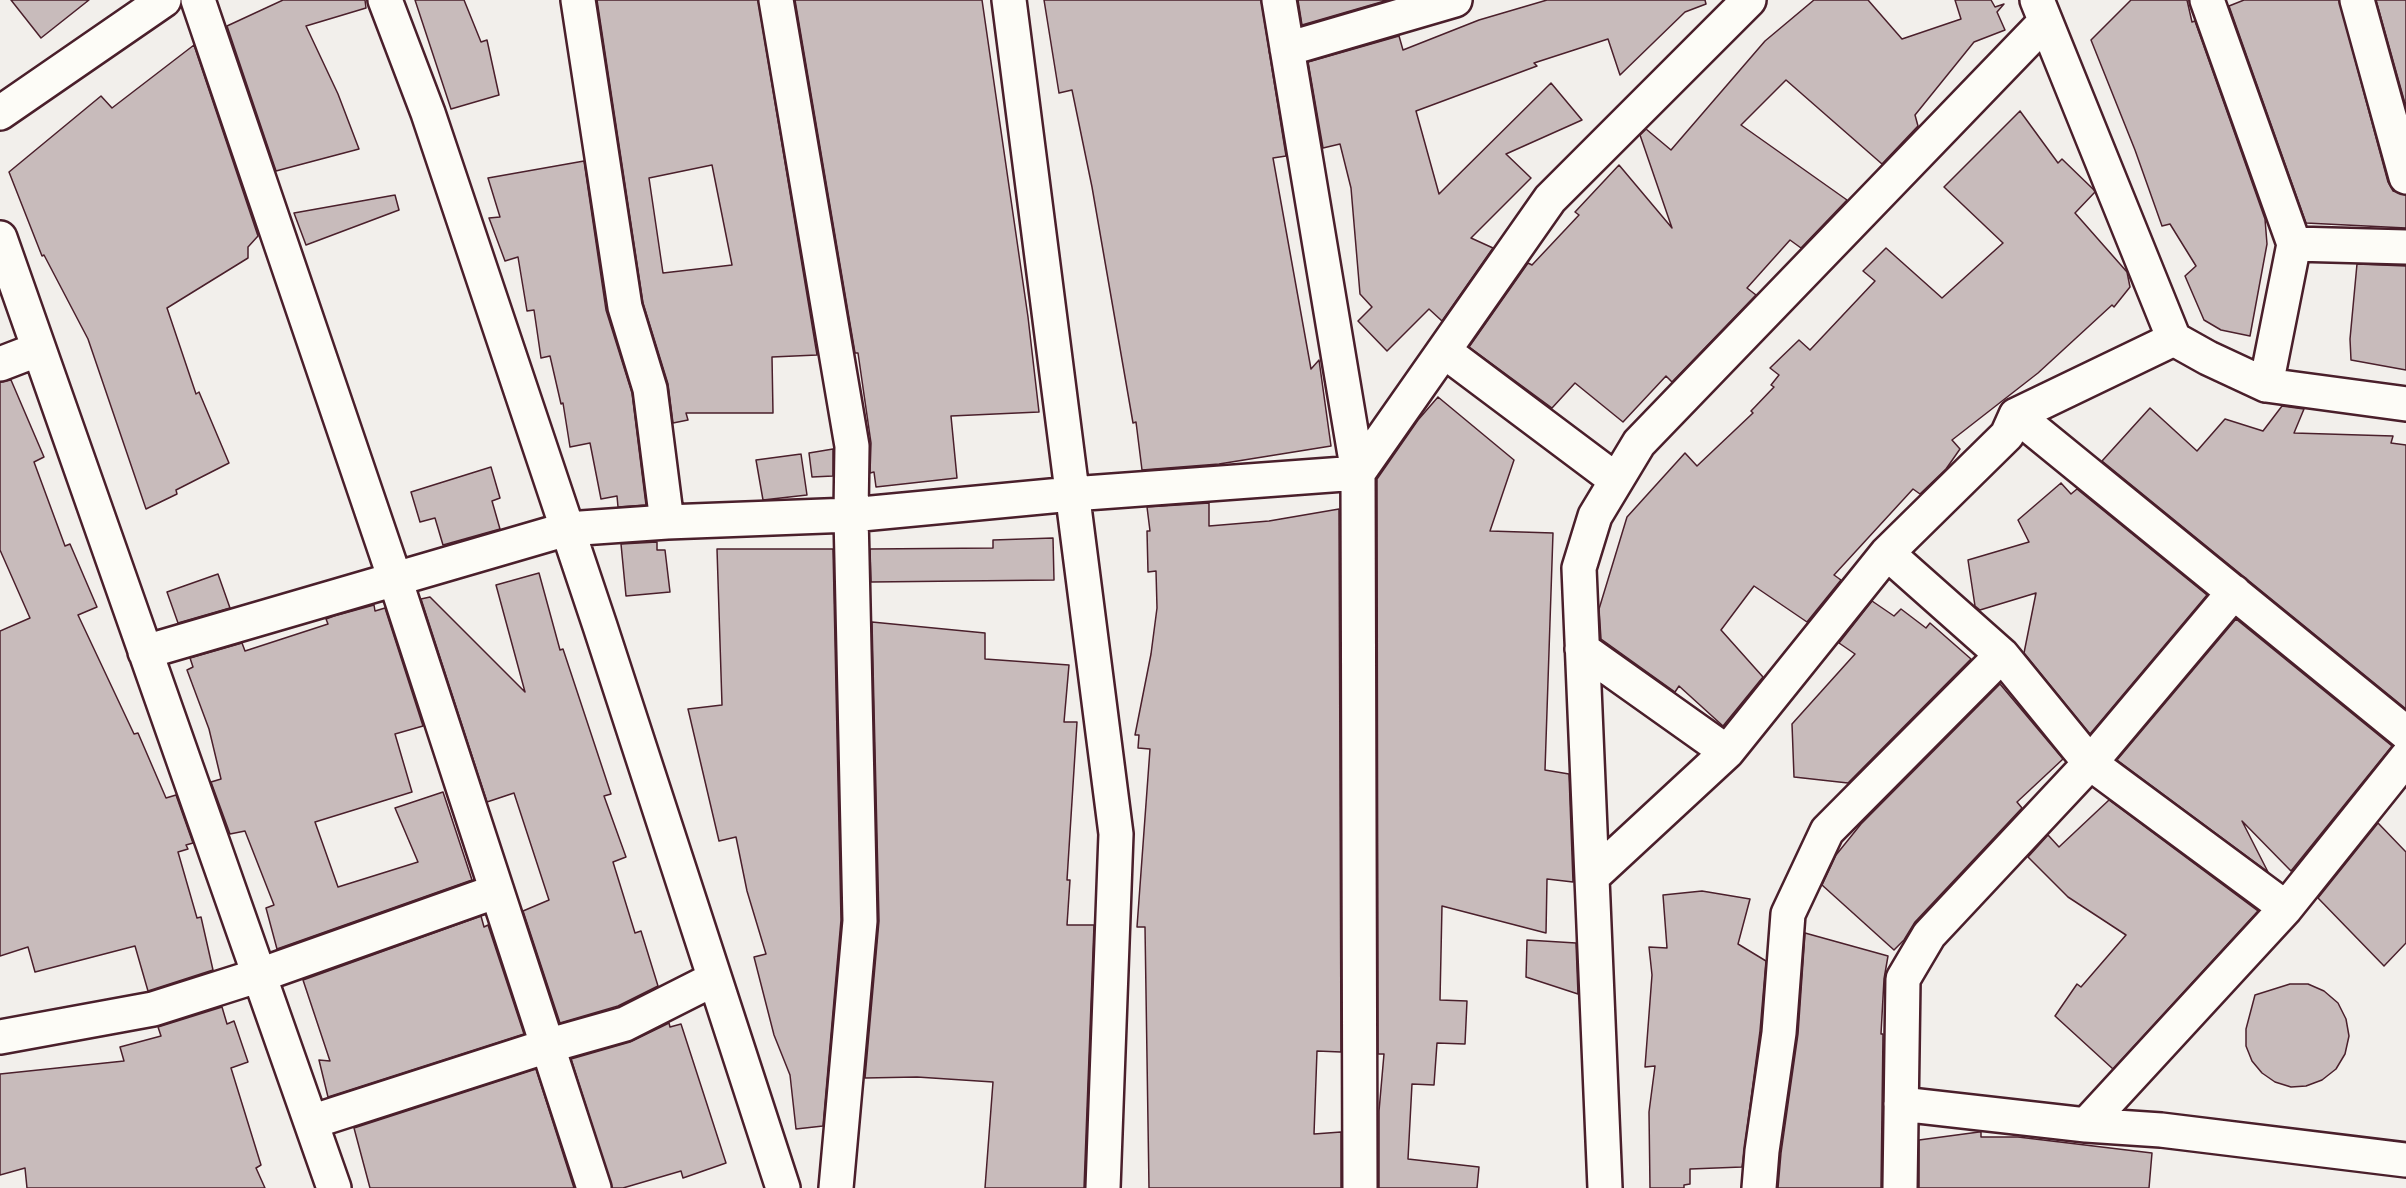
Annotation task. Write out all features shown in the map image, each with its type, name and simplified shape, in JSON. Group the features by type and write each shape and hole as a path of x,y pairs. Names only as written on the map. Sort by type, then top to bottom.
{"street":[{"path":"0,113 164,0"},
{"path":"198,0 395,579 594,1188"},
{"path":"386,0 428,113 782,1187"},
{"path":"578,0 625,308 650,389 668,522"},
{"path":"776,0 852,446 851,515 860,921 836,1188"},
{"path":"1009,0 1116,834 1103,1188"},
{"path":"1280,0 1358,473 1360,1188"},
{"path":"1287,49 1455,0"},
{"path":"1358,473 1550,199 1749,0"},
{"path":"2207,0 2294,244 2266,385"},
{"path":"2356,0 2406,177"},
{"path":"1605,1188 1579,568 1595,516 1639,443 2041,11 2175,339 2208,358 2266,385 2406,404"},
{"path":"0,238 334,1188"},
{"path":"2294,244 2406,247"},
{"path":"1592,877 1728,752 1887,553 2007,435 2016,415 2175,339"},
{"path":"0,364 39,349"},
{"path":"1444,351 1616,480"},
{"path":"2016,415 2406,733"},
{"path":"146,652 567,530 668,522 851,515 1072,494 1358,473"},
{"path":"1887,553 2002,655 2090,763 2286,908"},
{"path":"1899,1188 1903,979 1929,935 2090,763 2234,592"},
{"path":"1582,649 1728,752"},
{"path":"1759,1188 1779,1034 1788,914 1827,831 2002,655"},
{"path":"2086,1125 2286,908 2406,758"},
{"path":"0,1037 153,1009 260,975 497,891"},
{"path":"311,1122 547,1046 625,1024 714,979"},
{"path":"1901,1104 2086,1125 2162,1130 2406,1160"}],"building":[{"path":"11,0 89,0 41,38"},
{"path":"283,0 365,0 366,8 306,26 338,94 359,149 276,171 227,26"},
{"path":"415,0 464,0 481,42 487,40 499,95 451,109"},
{"path":"597,0 758,0 817,355 772,357 773,413 686,413 688,420 673,423 668,384 643,303","holes":["712,165 732,265 663,273 649,178"]},
{"path":"795,0 982,0 1028,317 1039,412 951,416 957,478 876,487 874,472 870,473 871,443 858,353 855,353"},
{"path":"1044,0 1261,0 1286,156 1273,158 1311,369 1319,360 1331,446 1219,464 1142,470 1136,422 1133,423 1092,187 1072,90 1059,93"},
{"path":"1298,0 1388,0 1302,25"},
{"path":"1547,0 1705,0 1706,4 1685,12 1620,75 1608,39 1534,63 1537,66 1416,111 1439,194 1551,83 1582,120 1506,154 1531,178 1471,238 1493,248 1442,321 1429,309 1387,351 1358,321 1372,307 1360,294 1351,188 1340,144 1323,148 1308,62 1399,36 1403,50 1479,20"},
{"path":"1814,0 1868,0 1902,39 1961,19 1955,0 1991,0 1995,7 2004,4 1997,12 2005,30 1974,42 1915,115 1918,126 1882,164 1786,80 1741,125 1847,200 1801,248 1790,240 1747,288 1756,295 1672,382 1666,376 1623,422 1575,383 1552,408 1469,347 1528,263 1532,265 1579,215 1575,212 1619,165 1672,228 1640,135 1646,129 1671,150 1765,41"},
{"path":"2131,0 2187,0 2192,22 2195,21 2265,219 2267,244 2250,336 2221,330 2204,320 2185,276 2196,266 2170,224 2162,226 2135,150 2091,40"},
{"path":"2244,0 2339,0 2388,182 2393,191 2406,195 2406,228 2306,223 2229,6"},
{"path":"2376,0 2406,0 2406,107"},
{"path":"194,45 258,236 248,247 248,258 167,308 196,394 199,392 229,463 176,490 177,494 146,509 88,339 44,255 42,256 9,172 101,96 112,108"},
{"path":"2020,111 2058,163 2062,159 2094,190 2095,192 2075,213 2127,272 2130,287 2114,307 2112,305 2038,373 1952,440 1960,449 1946,469 1920,494 1913,489 1834,575 1841,580 1807,622 1754,586 1721,630 1763,677 1723,726 1679,686 1675,692 1601,639 1599,609 1627,517 1685,453 1697,466 1753,413 1751,411 1774,387 1771,385 1779,375 1770,368 1799,340 1810,350 1875,281 1863,271 1886,248 1942,298 2003,243 1944,187"},
{"path":"584,161 606,310 632,393 646,505 618,507 617,496 601,499 590,443 570,447 563,403 561,404 550,356 541,358 534,310 527,311 518,257 505,261 489,218 500,217 488,178"},
{"path":"395,195 399,210 306,245 294,213"},
{"path":"2357,264 2406,266 2406,370 2351,360 2350,339"},
{"path":"11,380 44,457 34,462 65,546 70,544 97,607 78,615 134,734 138,733 166,798 176,795 193,843 186,845 188,849 178,852 197,918 201,917 213,970 148,991 135,946 35,972 28,947 0,956 0,631 30,618 0,550 0,382"},
{"path":"1438,397 1514,460 1490,531 1553,533 1545,770 1569,774 1573,882 1547,879 1546,933 1442,906 1440,1000 1467,1001 1465,1044 1437,1043 1434,1085 1412,1084 1408,1159 1479,1167 1477,1188 1379,1188 1379,1111 1384,1054 1378,1054 1377,479 1418,420"},
{"path":"2282,406 2304,409 2294,433 2393,436 2391,443 2406,445 2406,709 2102,461 2150,408 2197,451 2225,419 2263,431"},
{"path":"833,449 833,476 812,477 809,453"},
{"path":"801,454 807,495 763,500 756,460"},
{"path":"491,467 500,498 492,501 500,529 443,545 435,518 420,522 411,492"},
{"path":"2061,483 2071,494 2077,489 2207,595 2090,734 2024,653 2036,593 1980,610 1975,606 1968,560 2029,542 2018,520"},
{"path":"1209,503 1209,526 1269,521 1339,509 1341,1052 1317,1051 1314,1134 1341,1132 1341,1188 1149,1188 1145,927 1137,927 1150,749 1138,748 1139,735 1135,735 1151,654 1157,608 1156,571 1148,572 1147,531 1150,531 1147,507"},
{"path":"1053,538 1054,580 871,582 870,549 993,548 993,540"},
{"path":"657,542 657,550 665,550 670,592 626,596 621,544"},
{"path":"717,549 833,549 841,920 823,1126 796,1129 790,1075 774,1035 754,957 766,954 747,891 736,837 719,841 688,709 722,705"},
{"path":"539,573 560,650 563,649 611,794 604,796 626,857 613,862 635,933 641,931 658,986 618,1006 560,1023 523,911 549,900 514,793 487,802 421,599 430,597 525,692 496,585"},
{"path":"218,574 230,608 178,623 167,592"},
{"path":"1872,601 1894,616 1901,609 1926,628 1930,623 1971,659 1848,783 1794,777 1792,724 1855,654 1839,643"},
{"path":"374,605 375,611 385,608 423,726 395,734 412,792 315,822 338,887 418,862 395,808 443,792 472,880 277,949 266,908 274,905 245,831 230,834 211,782 221,779 209,729 187,670 193,667 190,658 242,643 245,651 328,624 326,619 334,616"},
{"path":"2236,619 2392,746 2291,871 2242,821 2268,872 2117,760"},
{"path":"872,622 985,633 985,659 1069,665 1064,722 1077,722 1067,880 1070,880 1067,925 1094,925 1084,1188 985,1188 993,1082 917,1077 865,1078 879,921"},
{"path":"2000,684 2063,759 2017,802 2022,808 1915,922 1904,940 1894,950 1822,885 1836,855 1861,824"},
{"path":"2109,800 2258,911 2113,1069 2055,1016 2077,984 2081,987 2126,935 2068,897 2028,857 2048,835 2059,847"},
{"path":"2378,823 2406,852 2406,943 2384,966 2318,898"},
{"path":"1702,891 1750,899 1738,944 1766,961 1760,1031 1742,1167 1690,1169 1690,1184 1684,1185 1684,1188 1650,1188 1649,1112 1655,1066 1645,1067 1652,975 1649,947 1667,948 1663,895"},
{"path":"481,916 484,927 488,925 524,1034 328,1097 319,1060 330,1061 303,980"},
{"path":"1805,933 1888,956 1884,979 1881,1034 1883,1034 1881,1188 1778,1188 1798,1034"},
{"path":"1527,940 1576,943 1578,994 1526,977"},
{"path":"2290,984 2308,984 2324,991 2338,1003 2346,1019 2349,1036 2345,1054 2336,1069 2322,1080 2306,1086 2291,1087 2275,1082 2262,1073 2252,1061 2246,1046 2246,1029 2255,995"},
{"path":"222,1007 227,1024 234,1021 248,1062 231,1068 261,1165 256,1168 265,1188 27,1188 25,1168 0,1175 0,1074 124,1061 120,1047 161,1036 158,1027"},
{"path":"669,1023 670,1027 681,1024 726,1163 683,1178 681,1171 623,1188 612,1188 571,1059 630,1042"},
{"path":"536,1069 574,1188 370,1188 354,1128"},
{"path":"1981,1132 1981,1137 2018,1137 2152,1153 2149,1188 1919,1188 1919,1140"}]}
